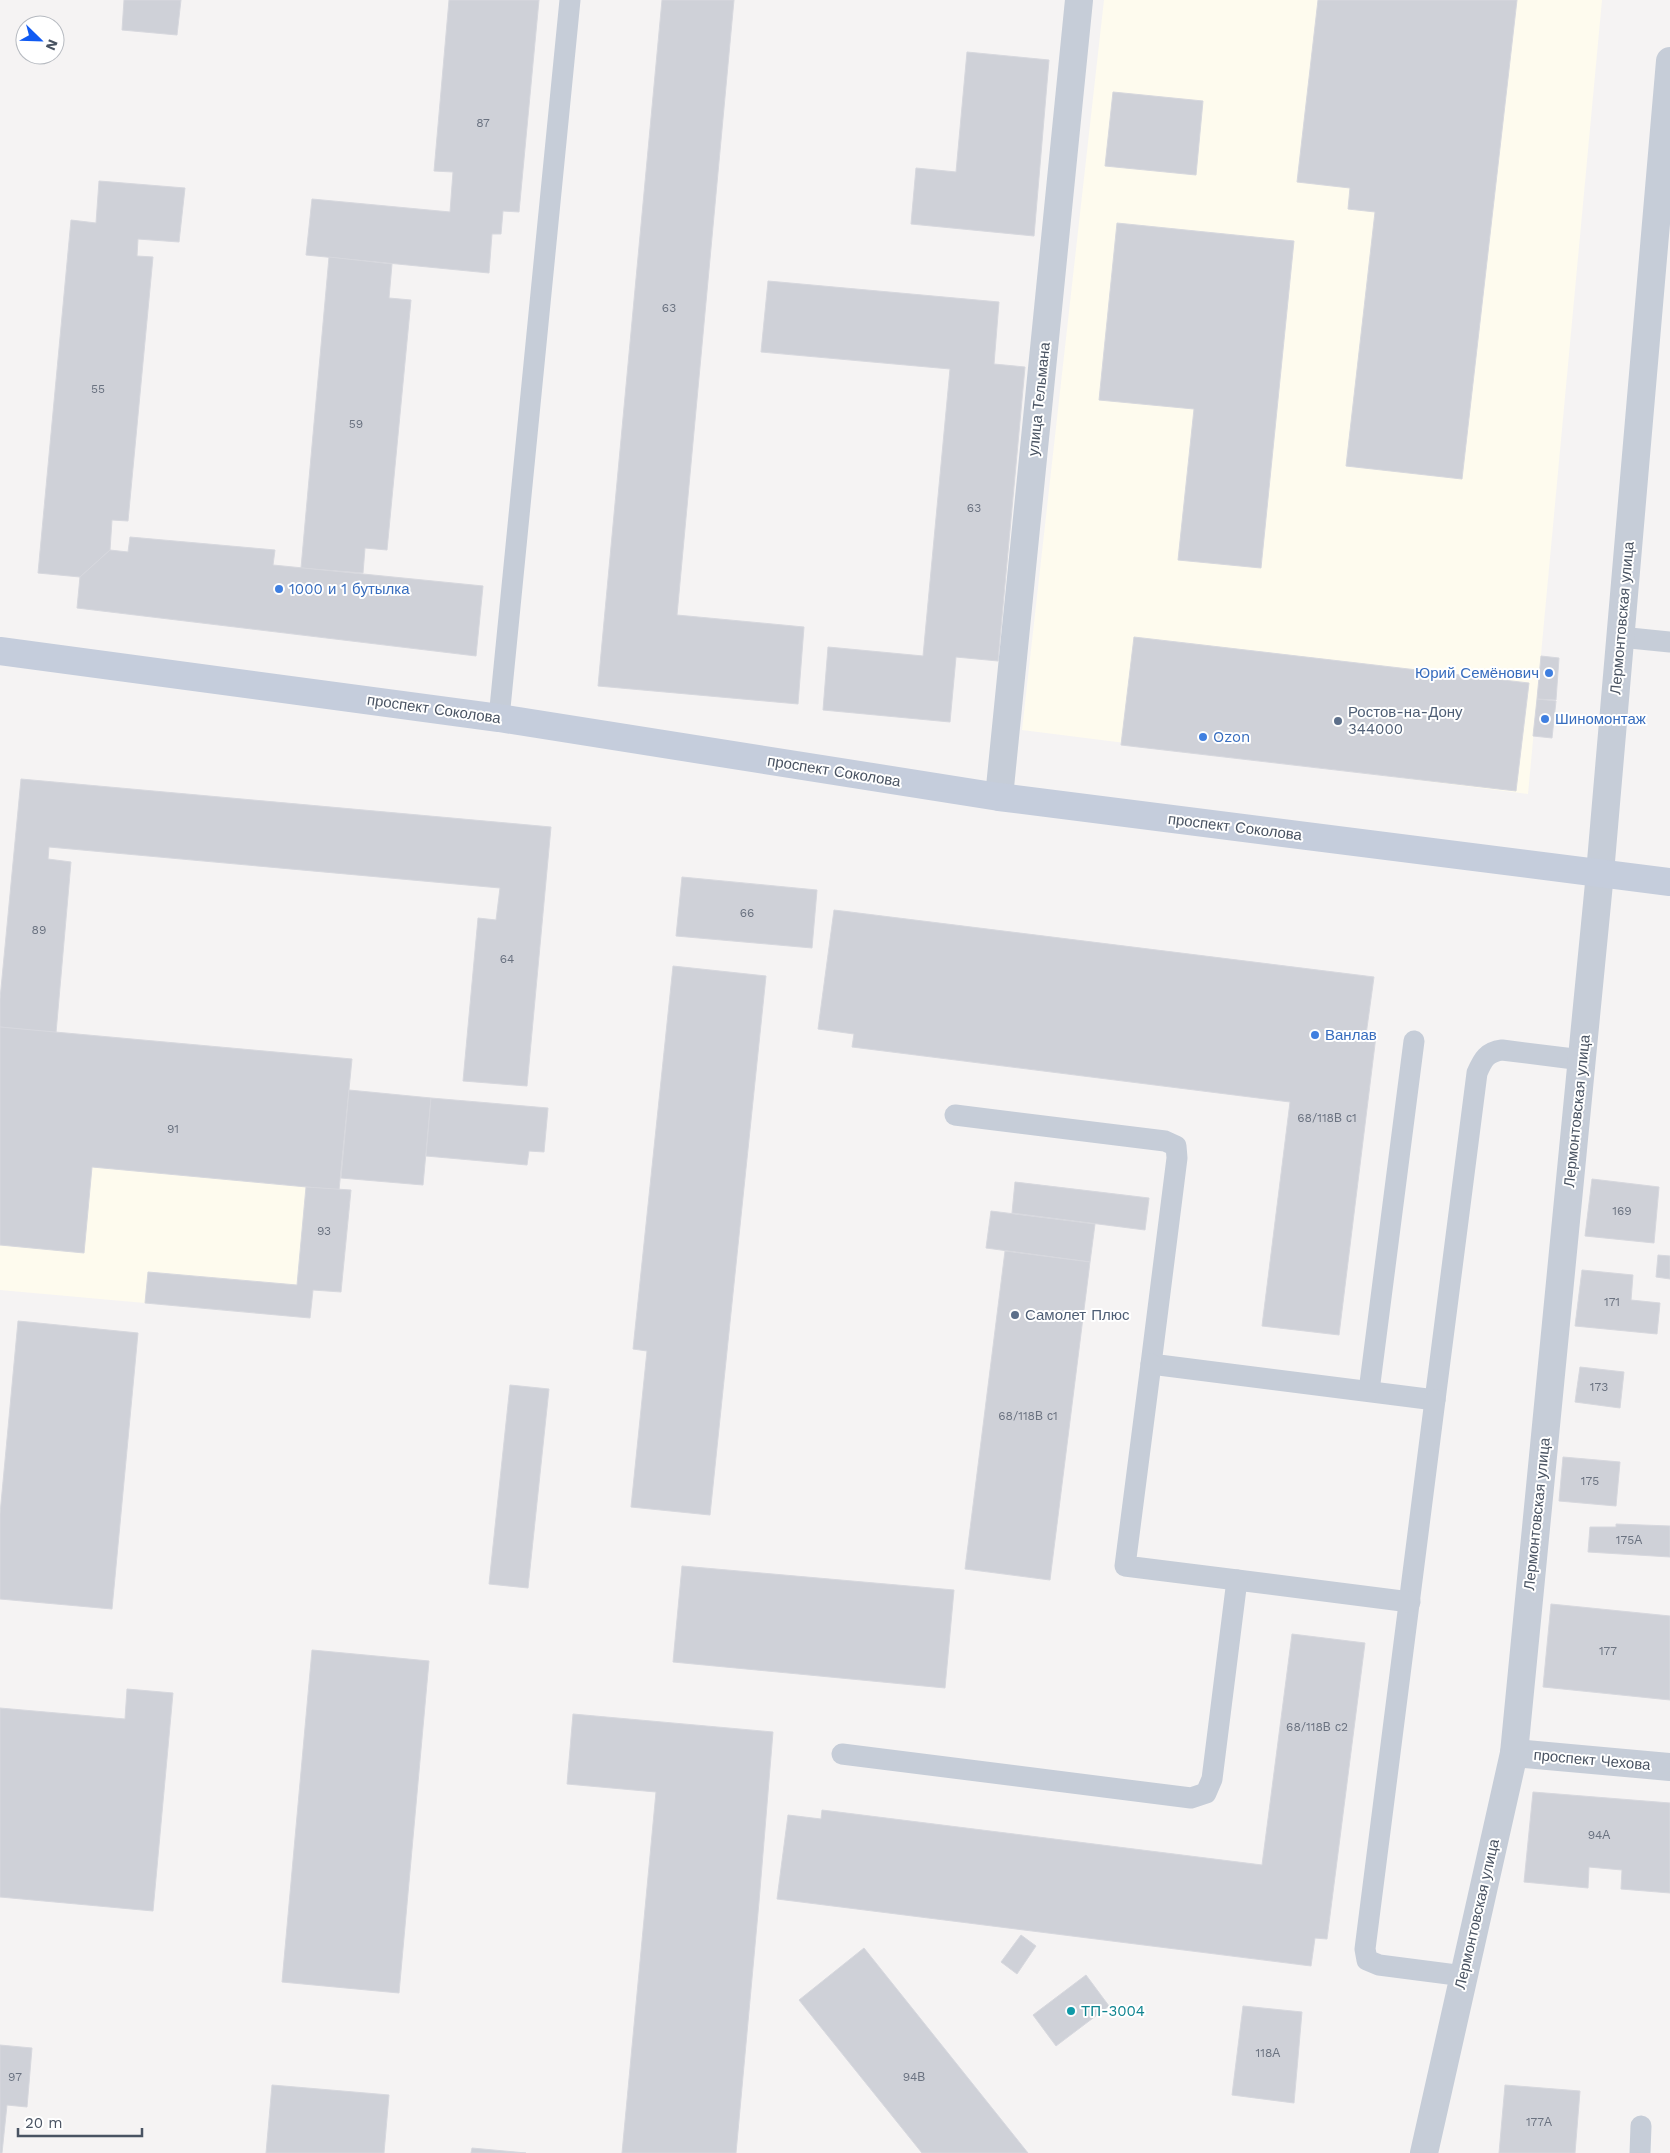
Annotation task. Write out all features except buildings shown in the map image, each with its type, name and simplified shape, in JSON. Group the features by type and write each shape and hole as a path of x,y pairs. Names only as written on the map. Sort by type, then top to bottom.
{"main road":[{"name":"проспект Соколова","path":"0,651 499,718 999,797 1670,882"}],"street":[{"name":"улица Тельмана","path":"999,797 1079,0"},
{"name":"Лермонтовская улица","path":"1424,2153 1514,1753 1600,873 1669,103 1670,61"},
{"name":"проспект Чехова","path":"1514,1753 1670,1767"}],"lane":[{"path":"499,718 570,0"},
{"path":"1620,637 1670,642"},
{"path":"1369,1391 1414,1041"},
{"path":"1464,1976 1379,1965 1368,1960 1365,1949 1477,1073 1482,1060 1491,1052 1502,1050 1582,1060"},
{"path":"955,1115 1165,1141 1176,1146 1177,1158 1125,1566 1410,1602"},
{"path":"1151,1364 1435,1400"},
{"path":"842,1754 1191,1798 1206,1793 1212,1779 1237,1580"},
{"path":"1640,2153 1642,2126"}],"shaded area":[{"path":"1104,0 1602,0 1528,794 1022,730"},
{"path":"0,1027 352,1059 339,1189 351,1190 341,1292 313,1290 310,1318 0,1290"}],"place":[{"name":"1000 и 1 бутылка","path":"279,589"},
{"name":"Юрий Семёнович","path":"1549,673"},
{"name":"Шиномонтаж","path":"1545,719"},
{"name":"Ростов-на-Дону 344000","path":"1338,721"},
{"name":"Ozon","path":"1203,737"},
{"name":"Ванлав","path":"1315,1035"},
{"name":"Самолет Плюс","path":"1015,1315"},
{"name":"ТП-3004","path":"1071,2011"}]}
